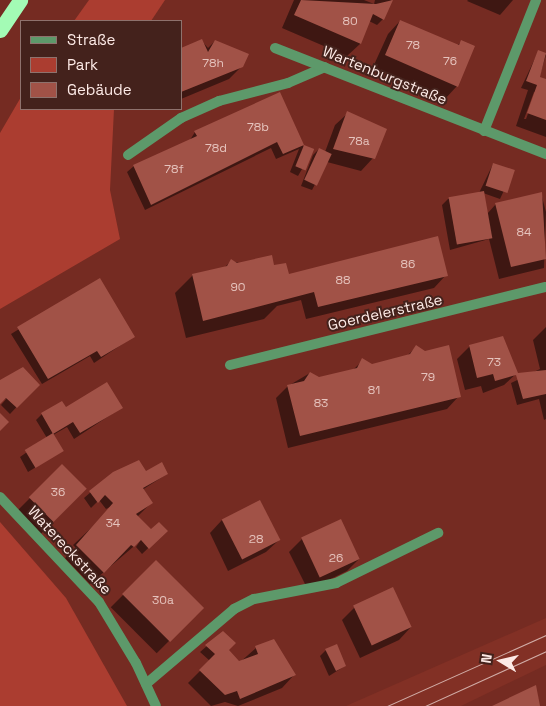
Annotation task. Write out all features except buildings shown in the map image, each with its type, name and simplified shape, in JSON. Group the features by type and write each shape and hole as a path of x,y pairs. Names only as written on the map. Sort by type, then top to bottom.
{"highway":[{"path":"0,30 20,0"}],"street":[{"path":"484,131 536,0"},
{"name":"Wartenburgstraße","path":"275,48 546,154"},
{"path":"128,155 181,118 219,101 288,83 325,67"},
{"name":"Goerdelerstraße","path":"230,365 546,287"},
{"name":"Watereckstraße","path":"0,497 99,602 146,684 156,706"},
{"path":"146,684 234,609 254,599 336,583 438,533"}],"shaded area":[{"path":"546,618 546,665 461,706 346,706"}],"green space":[{"path":"89,0 165,0 152,20 75,20"},
{"path":"20,99 20,110 114,110 110,190 120,239 0,309 0,133"},
{"path":"0,522 66,598 127,706 0,706"}],"tram line":[{"path":"387,706 546,635"},
{"path":"425,706 546,651"}]}
